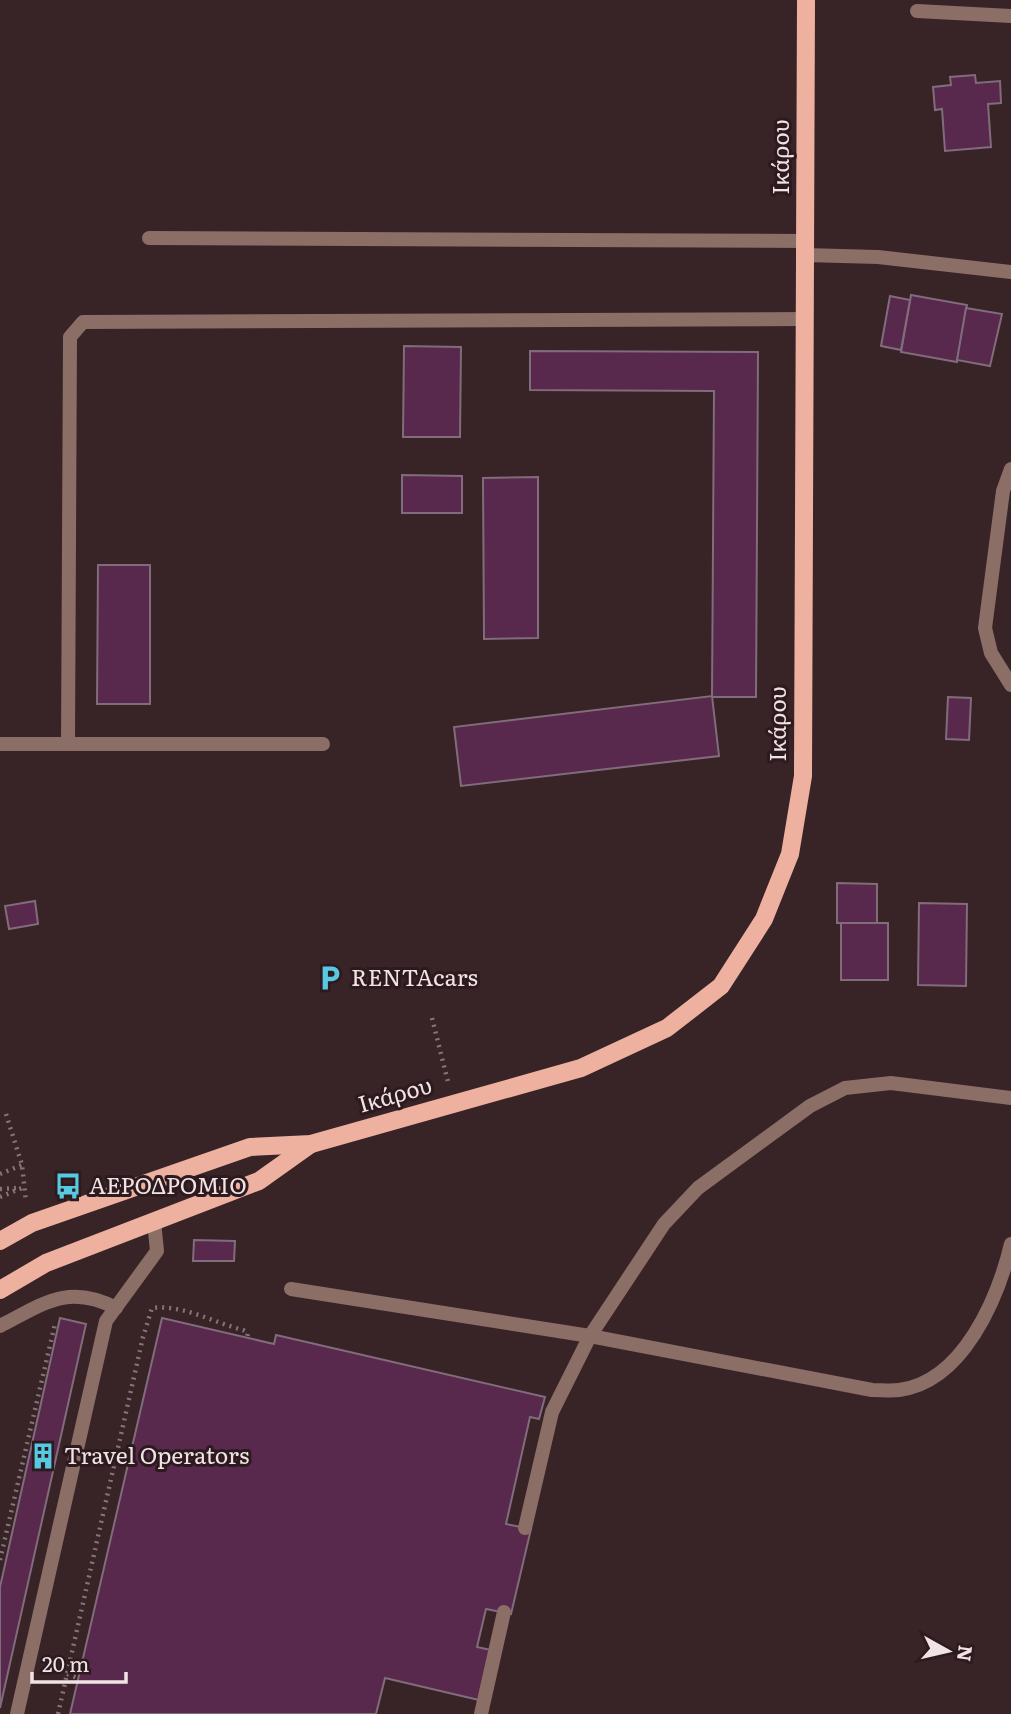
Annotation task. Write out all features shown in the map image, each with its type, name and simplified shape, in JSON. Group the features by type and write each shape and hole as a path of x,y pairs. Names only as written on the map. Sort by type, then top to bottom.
{"main road":[{"name":"Ικάρου","path":"0,1241 32,1223 250,1147 312,1144 581,1068 667,1028 721,986 764,919 790,854 803,776 806,0"},
{"name":"Ικάρου","path":"0,1290 46,1263 259,1181 312,1144"}],"lane":[{"path":"917,11 958,7 1011,16"},
{"path":"149,238 805,248 1011,272"},
{"path":"68,744 70,337 83,322 806,319"},
{"path":"1011,468 1003,491 985,628 991,653 1011,685"},
{"path":"0,744 323,744"},
{"path":"524,1528 552,1412 590,1336 664,1224 698,1188 810,1106 845,1088 891,1083 1011,1098"},
{"path":"18,1714 107,1321 157,1251 154,1221"},
{"path":"291,1289 590,1336 872,1390 900,1390 924,1382 953,1362 972,1337 1004,1272 1011,1244"},
{"path":"0,1326 56,1299 75,1294 94,1297 116,1308"},
{"path":"481,1714 504,1612"}],"path":[{"path":"432,1018 453,1104"},
{"path":"6,1114 22,1165 22,1188"},
{"path":"0,1174 22,1165"},
{"path":"0,1189 22,1188"},
{"path":"0,1197 22,1188"},
{"path":"0,1560 55,1324 56,1299"},
{"path":"58,1714 152,1308 163,1307 199,1316 243,1330 248,1333 247,1338"},
{"path":"67,1674 78,1678"}],"building":[{"path":"975,75 976,83 1000,81 1001,103 988,104 991,147 945,151 942,109 935,110 933,87 951,85 950,77"},
{"path":"911,295 967,305 957,362 901,352"},
{"path":"890,296 910,300 901,350 881,346"},
{"path":"966,308 1002,314 990,366 957,360"},
{"path":"404,346 461,347 460,437 403,437"},
{"path":"530,351 758,352 756,697 712,697 714,391 530,390"},
{"path":"402,475 462,476 462,513 402,513"},
{"path":"538,477 538,638 484,639 483,478"},
{"path":"98,565 150,565 150,704 97,704"},
{"path":"712,696 719,756 461,786 454,727"},
{"path":"948,697 971,698 969,740 946,739"},
{"path":"837,883 877,884 877,923 837,923"},
{"path":"35,901 38,924 9,929 5,906"},
{"path":"919,903 967,904 966,986 918,985"},
{"path":"841,923 888,923 888,980 841,980"},
{"path":"194,1240 235,1241 234,1261 193,1261"},
{"name":"Travel Operators","path":"60,1318 86,1324 0,1708 0,1587"},
{"path":"162,1318 274,1344 276,1335 545,1397 539,1419 530,1417 506,1524 531,1529 511,1614 486,1609 477,1647 491,1650 479,1700 385,1678 376,1714 70,1714"}],"place":[{"name":"RENTAcars","path":"330,978"},
{"name":"ΑΕΡΟΔΡΟΜΙΟ","path":"68,1186"},
{"name":"Travel Operators","path":"43,1456"}]}
